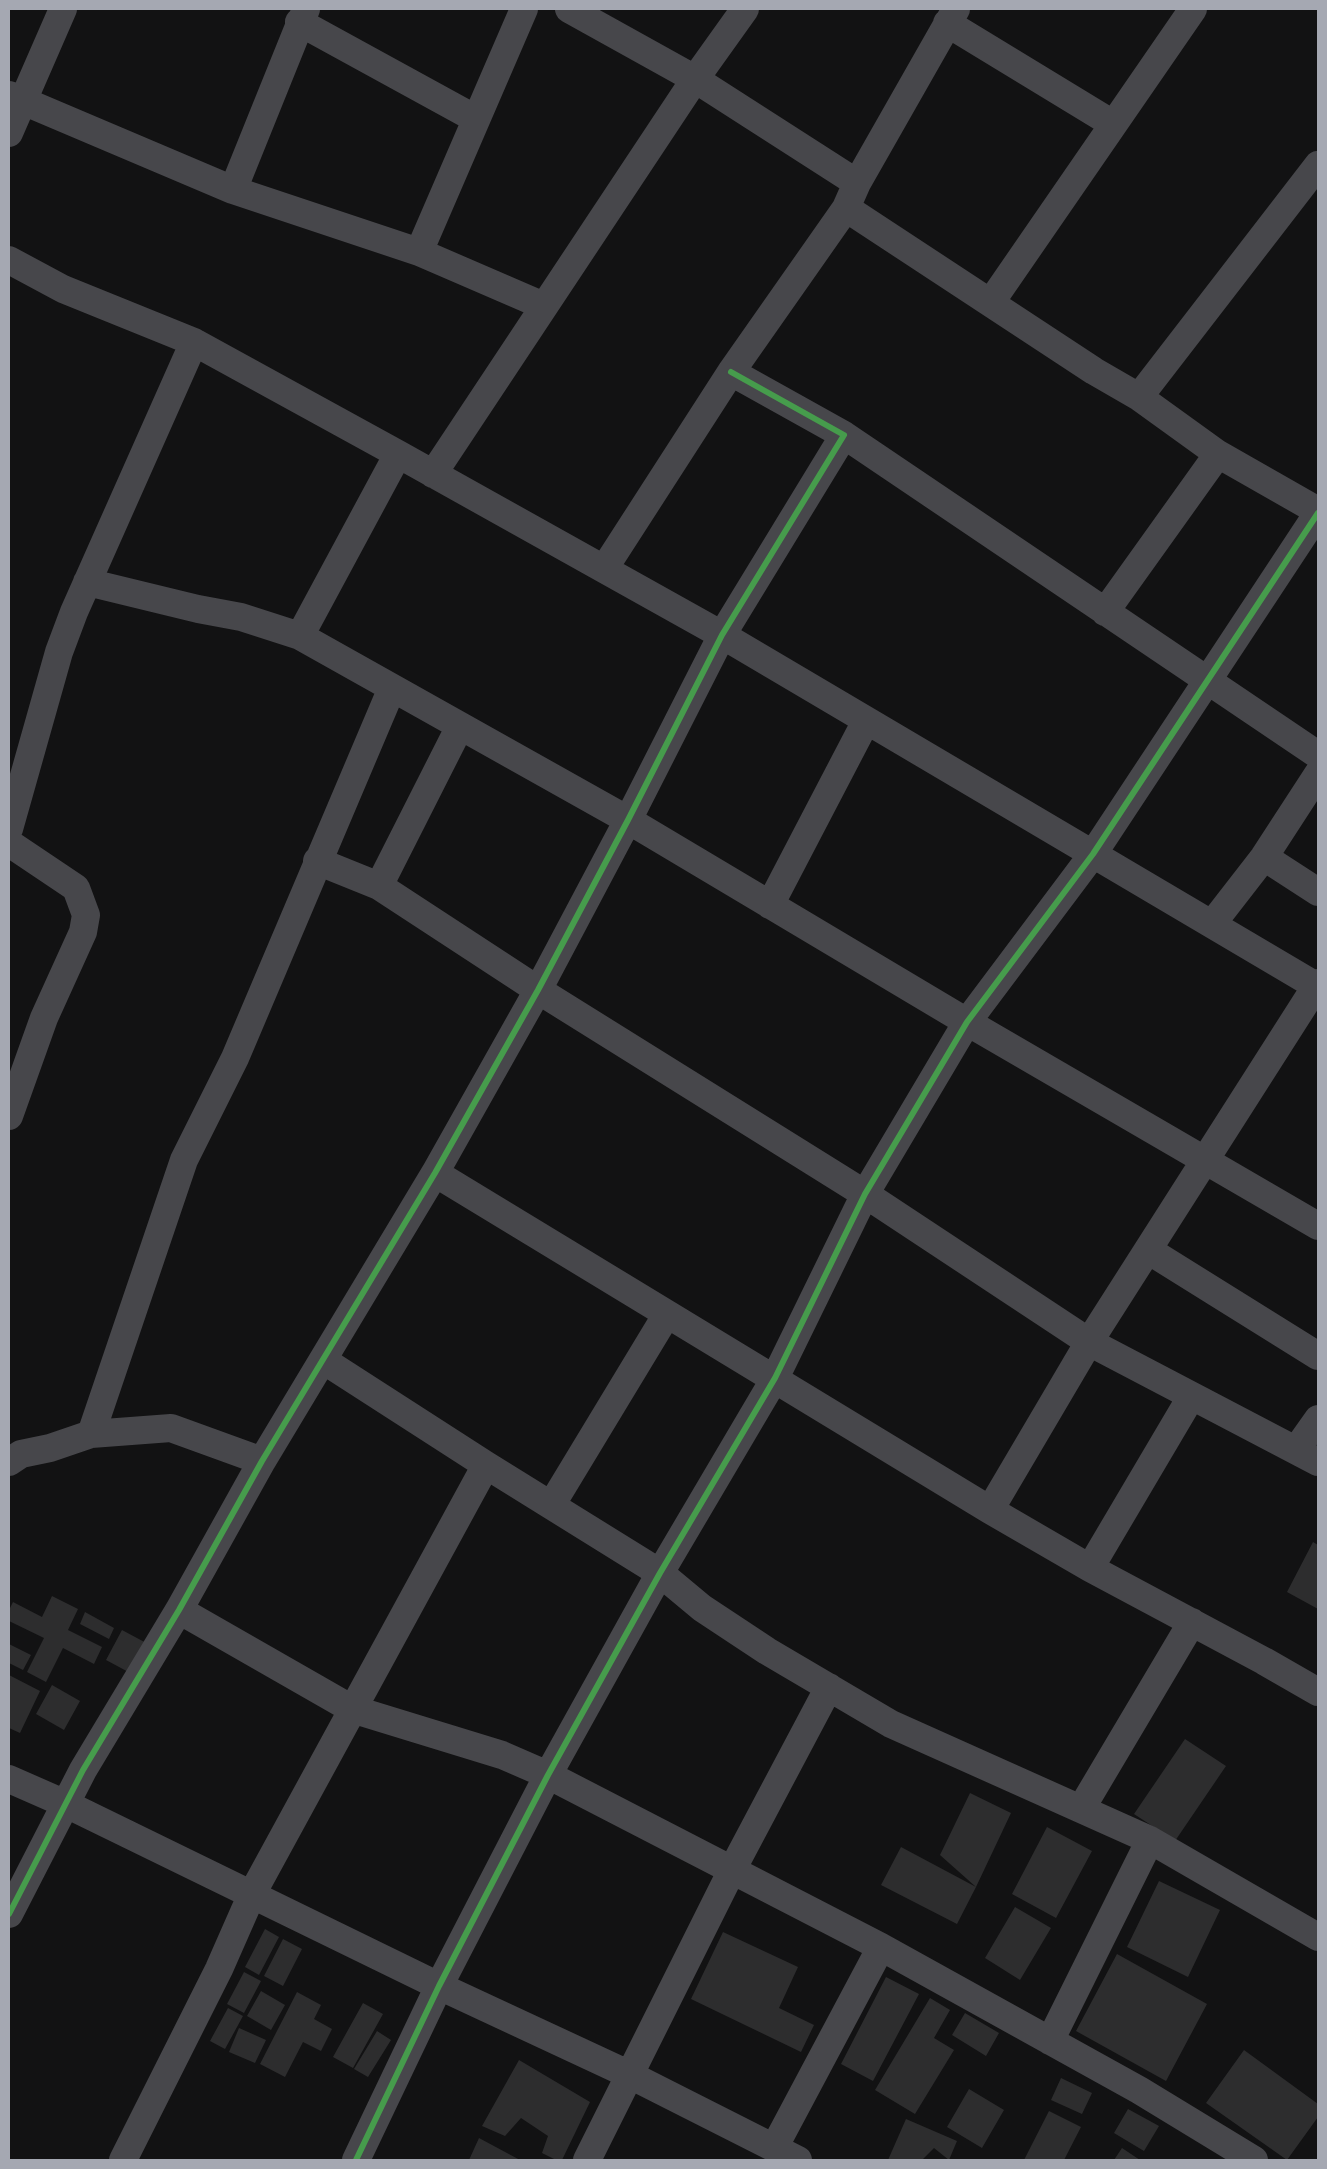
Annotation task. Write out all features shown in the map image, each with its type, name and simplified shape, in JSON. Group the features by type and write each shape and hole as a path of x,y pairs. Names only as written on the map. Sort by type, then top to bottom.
{"street":[{"path":"9,133 16,98 64,9"},
{"path":"419,252 524,9"},
{"path":"356,2160 439,1986 548,1775 660,1573 775,1378 865,1194 967,1022 1093,854 1318,512 1218,454 1139,397 1094,371 990,302 696,78 569,9"},
{"path":"433,474 696,78 746,9"},
{"path":"990,302 1193,9"},
{"path":"233,190 303,16 476,119"},
{"path":"604,569 731,372 851,195 951,16 1113,124"},
{"path":"16,98 233,190 419,252 544,306"},
{"path":"1139,397 1318,165"},
{"path":"9,260 63,289 194,342 398,454 722,634 866,721 1318,985 1089,1342 990,1510"},
{"path":"9,829 59,652 87,582 194,342"},
{"path":"731,372 844,436 1318,755"},
{"path":"9,1914 83,1770 179,1610 262,1461 435,1173 538,990 628,820 722,634 844,436"},
{"path":"300,636 398,454"},
{"path":"1105,612 1218,454"},
{"path":"87,582 198,609 241,617 300,636 628,820 967,1022 1318,1226"},
{"path":"91,1434 184,1160 234,1058 392,688"},
{"path":"770,906 866,721"},
{"path":"379,886 460,726"},
{"path":"1212,924 1264,857 1318,774"},
{"path":"9,843 76,888 86,915 83,932 44,1018 9,1116"},
{"path":"1264,857 1318,892"},
{"path":"317,861 379,886 538,990 865,1194 1089,1342 1307,1456 1318,1419"},
{"path":"435,1173 990,1510 1090,1568 1318,1692"},
{"path":"1148,1250 1318,1356"},
{"path":"552,1504 667,1314"},
{"path":"322,1360 660,1573 702,1608 767,1650 891,1724 1150,1840 1318,1937"},
{"path":"1090,1568 1191,1397"},
{"path":"9,1462 20,1454 50,1448 91,1434 171,1428 262,1461"},
{"path":"123,2160 219,1969 252,1894 486,1465"},
{"path":"179,1610 352,1709 502,1755 548,1775 881,1947 1140,2090 1254,2160"},
{"path":"1081,1809 1192,1622"},
{"path":"587,2160 628,2074 732,1870 829,1687"},
{"path":"9,1779 66,1804 439,1986 628,2074 786,2154 881,1947"},
{"path":"1050,2041 1150,1840"}],"building":[{"path":"1313,1542 1318,1545 1318,1609 1287,1592"},
{"path":"52,1596 78,1609 68,1630 102,1647 94,1664 63,1648 46,1682 27,1672 44,1638 9,1621 9,1610 13,1602 42,1617"},
{"path":"85,1612 114,1628 109,1639 80,1624"},
{"path":"122,1630 150,1645 134,1675 106,1660"},
{"path":"9,1644 31,1655 23,1670 9,1663"},
{"path":"9,1675 40,1691 20,1733 9,1728"},
{"path":"52,1685 80,1701 64,1730 36,1714"},
{"path":"1185,1739 1226,1766 1175,1841 1134,1814"},
{"path":"970,1793 1011,1813 976,1887 940,1855"},
{"path":"1047,1827 1092,1851 1056,1918 1012,1894"},
{"path":"901,1847 976,1887 957,1924 881,1885"},
{"path":"1159,1881 1220,1910 1188,1977 1127,1947"},
{"path":"1015,1907 1051,1928 1020,1980 985,1958"},
{"path":"265,1929 279,1937 259,1975 245,1967"},
{"path":"723,1932 798,1967 779,2008 814,2025 801,2052 691,1999"},
{"path":"283,1939 302,1949 283,1986 264,1976"},
{"path":"1117,1954 1207,2004 1166,2081 1076,2031"},
{"path":"244,1972 261,1981 244,2013 227,2004"},
{"path":"886,1977 919,1994 873,2081 841,2064"},
{"path":"261,1991 285,2005 271,2030 247,2016"},
{"path":"297,1992 321,2005 314,2019 332,2029 321,2051 303,2042 285,2077 260,2064"},
{"path":"930,1998 950,2010 934,2038 954,2050 915,2114 875,2090"},
{"path":"363,2003 383,2014 353,2068 333,2057"},
{"path":"228,2008 243,2016 225,2049 210,2041"},
{"path":"965,2013 999,2033 986,2056 952,2035"},
{"path":"239,2028 266,2040 255,2063 229,2052"},
{"path":"377,2031 391,2040 368,2077 354,2069"},
{"path":"1244,2050 1318,2104 1318,2117 1287,2160 1206,2103"},
{"path":"519,2060 590,2102 562,2160 556,2160 542,2153 548,2136 521,2118 505,2136 482,2126"},
{"path":"1061,2078 1092,2093 1082,2114 1051,2100"},
{"path":"969,2089 1004,2110 982,2148 947,2127"},
{"path":"1128,2109 1159,2126 1144,2151 1114,2133"},
{"path":"1049,2111 1081,2127 1064,2160 1024,2160"},
{"path":"906,2119 957,2141 949,2160 934,2148 922,2160 888,2160"},
{"path":"479,2138 520,2160 469,2160"},
{"path":"1122,2148 1140,2160 1114,2160"}],"cycle path":[{"path":"9,1914 83,1770 179,1610 262,1461 435,1173 538,990 628,820 722,635 844,435 731,372"},
{"path":"356,2160 439,1986 548,1775 660,1573 775,1378 865,1194 967,1022 1093,854 1318,513"}]}
